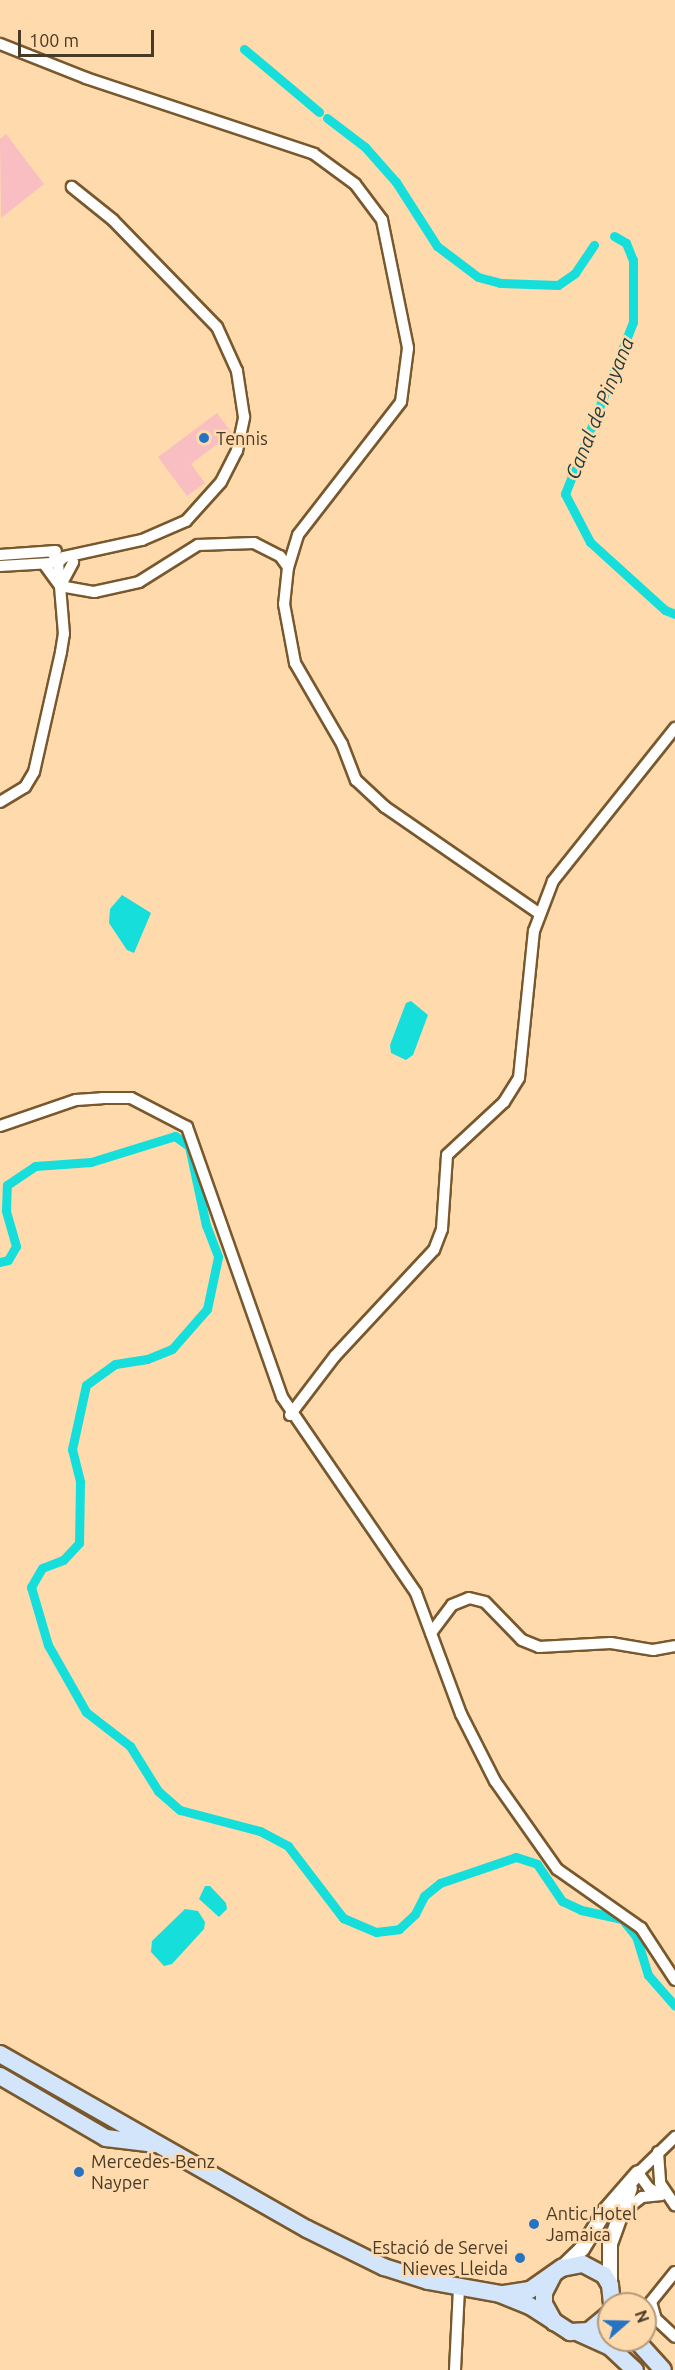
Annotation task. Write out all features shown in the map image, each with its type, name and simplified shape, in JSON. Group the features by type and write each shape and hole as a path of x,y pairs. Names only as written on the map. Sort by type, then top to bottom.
{"main road":[{"path":"0,2054 343,2248 384,2267 459,2287 500,2294 530,2306 554,2323 610,2347 635,2370"},
{"path":"0,2076 106,2138 158,2145"},
{"path":"500,2294 531,2290 557,2271 583,2264 595,2267 611,2292"},
{"path":"554,2323 544,2304 547,2283 557,2271"},
{"path":"579,2333 597,2326"},
{"path":"647,2352 663,2370"}],"street":[{"path":"0,44 86,78 314,154 355,184 382,220 408,348 401,402 298,535 288,567 284,604 295,663 342,744 356,780 385,807 540,914"},
{"path":"0,566 73,562 122,551 186,521 221,482 237,451 244,417 243,390 217,327 164,270 72,187"},
{"path":"58,563 64,557 142,540"},
{"path":"44,564 60,586 94,592 139,582 198,545 255,543 280,556 288,567"},
{"path":"0,555 107,547"},
{"path":"0,801 25,787 34,772 64,634 58,563 52,552"},
{"path":"60,586 73,562"},
{"path":"290,1415 336,1356 434,1250 442,1229 447,1155 516,1087 527,979 540,914 553,881 675,728"},
{"path":"0,1126 76,1100 121,1098 155,1107 188,1127 270,1369 290,1415 416,1593 471,1737 495,1782 540,1850 577,1886 641,1928 675,1980"},
{"path":"431,1633 452,1605 469,1598 485,1602 522,1640 539,1647 611,1643 653,1650 675,1646"},
{"path":"557,2271 582,2249 605,2211 638,2173 675,2137"},
{"path":"658,2152 660,2183 668,2199"},
{"path":"638,2173 660,2183"},
{"path":"638,2173 649,2188 668,2199"},
{"path":"612,2292 607,2263 619,2215 638,2173"},
{"path":"619,2215 642,2197 668,2199"},
{"path":"675,2272 651,2302 656,2319 675,2337"},
{"path":"455,2370 459,2287"}],"shaded area":[{"path":"6,134 44,184 1,218 0,139"},
{"path":"217,413 232,433 191,464 205,483 187,496 158,457"}],"water":[{"path":"122,895 151,913 134,953 127,950 109,923 110,909"},
{"path":"411,1001 428,1015 413,1055 406,1060 391,1053 390,1045 406,1003"},
{"path":"205,1886 210,1886 226,1903 227,1909 219,1917 199,1899"},
{"path":"185,1909 198,1911 205,1922 204,1929 172,1964 164,1966 151,1952 152,1941"}],"waterway":[{"name":"Canal de Pinyana","path":"244,49 319,112"},
{"name":"Canal de Pinyana","path":"327,118 365,147 396,182 437,246 478,277 500,283 558,285 575,273 594,245"},
{"name":"Canal de Pinyana","path":"614,236 626,243 633,260 633,322 565,494 590,542 665,610 675,614"},
{"name":"Canal de Pinyana","path":"0,1262 8,1260 16,1246 6,1210 7,1185 35,1166 91,1162 175,1136 189,1146 206,1225 218,1257 207,1309 172,1349 147,1359 115,1364 86,1385 72,1449 80,1482 79,1543 63,1560 42,1568 31,1587 48,1645 86,1712 130,1746 158,1791 180,1810 260,1831 288,1846 343,1918 376,1932 399,1929 415,1914 424,1896 440,1883 516,1857 537,1864 562,1901 581,1910 622,1919 636,1936 648,1975 675,2006"}],"place":[{"name":"Tennis","path":"204,438"},
{"name":"Mercedes-Benz Nayper","path":"79,2172"},
{"name":"Antic Hotel Jamaica","path":"534,2224"},
{"name":"Estació de Servei Nieves Lleida","path":"520,2258"}]}
